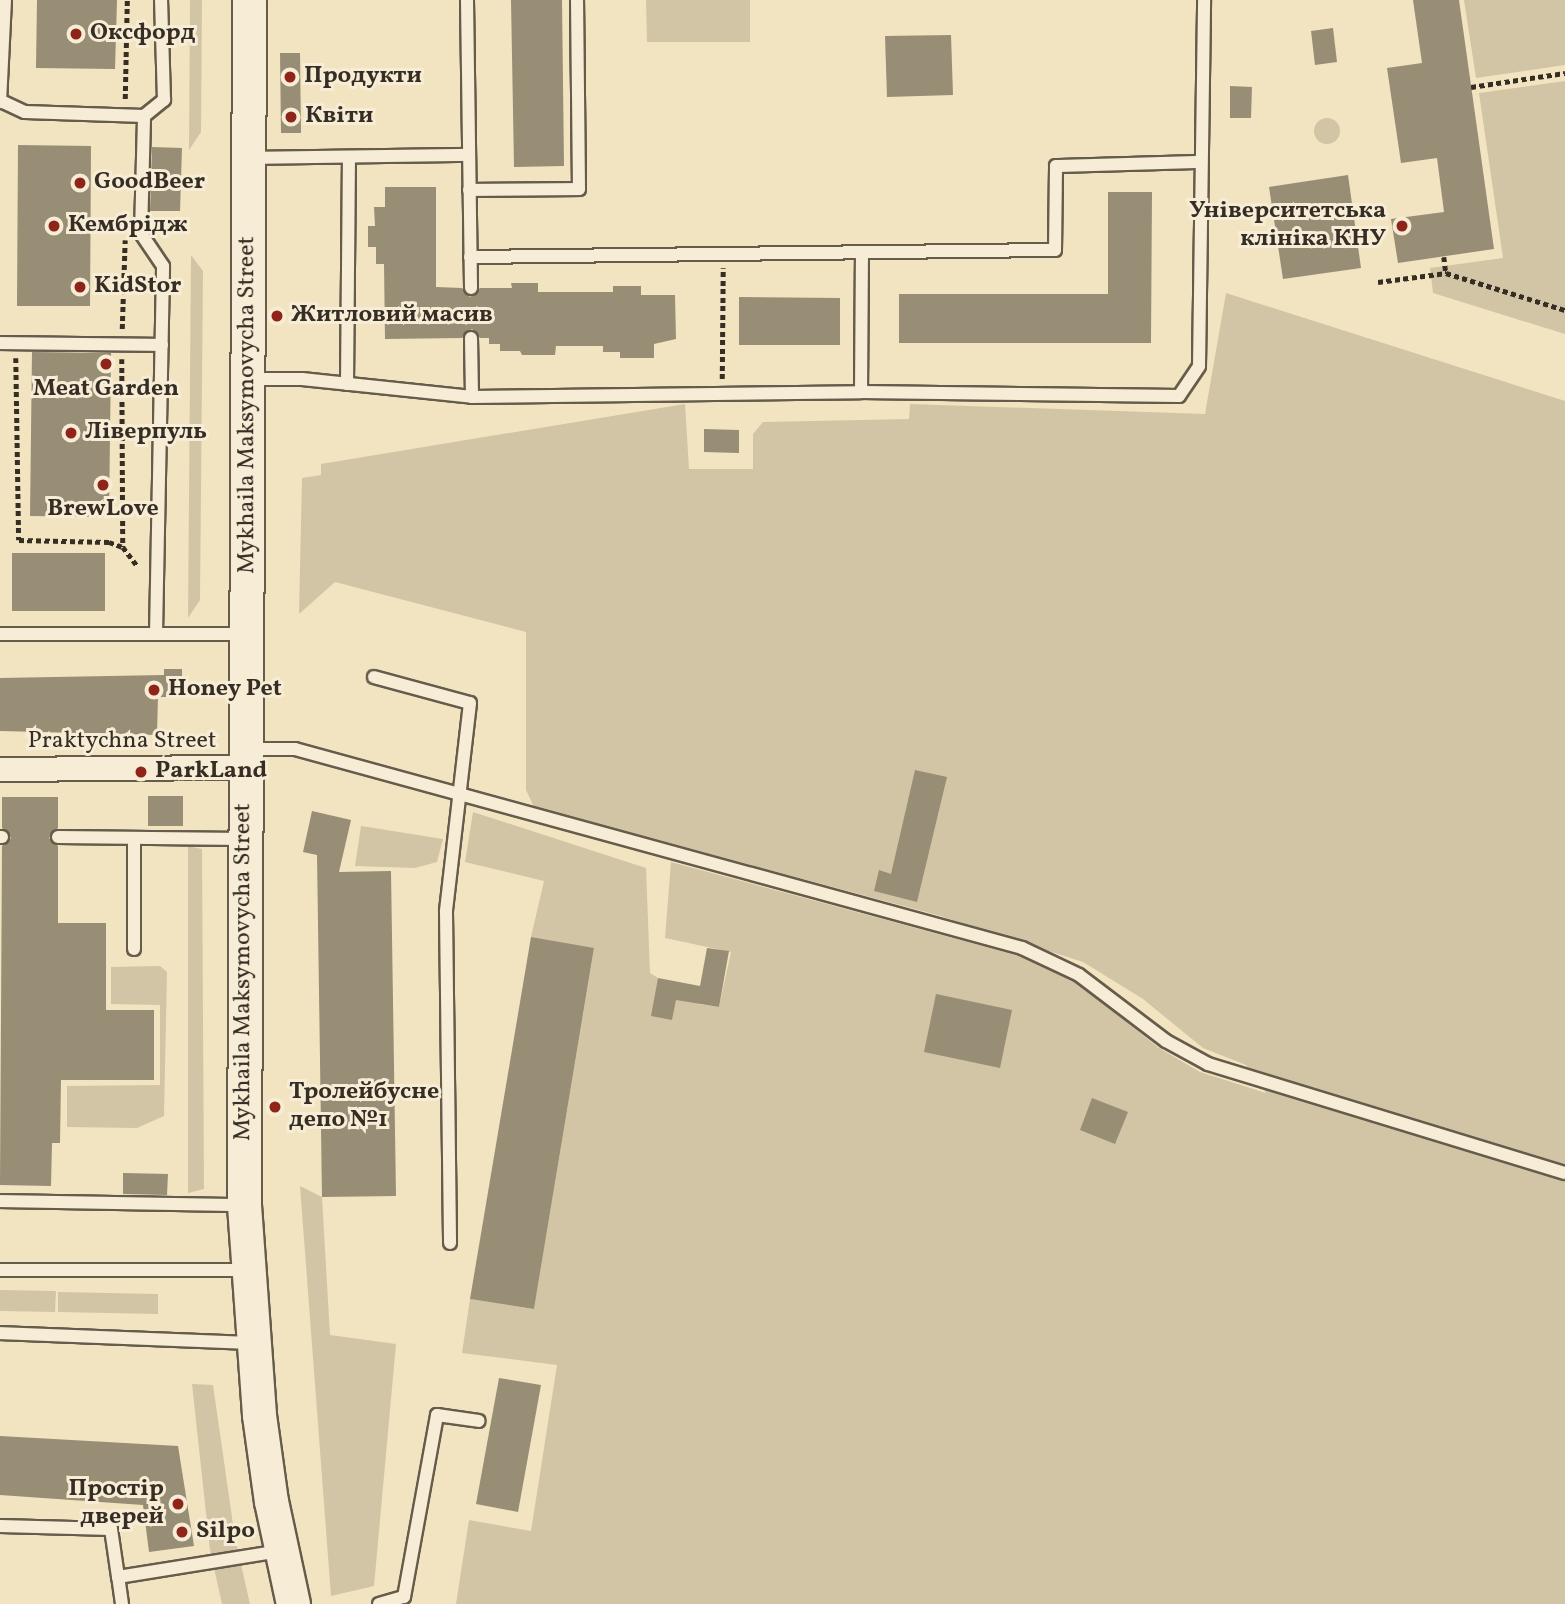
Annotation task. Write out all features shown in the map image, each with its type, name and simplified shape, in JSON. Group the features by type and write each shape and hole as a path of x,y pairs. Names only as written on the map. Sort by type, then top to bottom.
{"main road":[{"name":"Mykhaila Maksymovycha Street","path":"249,0 244,1205 251,1343 281,1551 293,1604"}],"street":[{"name":"Praktychna Street","path":"0,769 244,758"}],"lane":[{"path":"5,0 1,101 25,112 125,113 144,116 164,100 161,0"},
{"path":"467,0 471,288"},
{"path":"469,190 579,188 577,0"},
{"path":"247,379 347,384 472,397 861,392 1179,397 1199,366 1199,162 1204,0"},
{"path":"144,116 141,233 163,266 156,634"},
{"path":"250,158 469,155"},
{"path":"347,384 349,157"},
{"path":"470,257 1055,250 1056,166 1199,162"},
{"path":"861,392 862,254"},
{"path":"471,338 472,397"},
{"path":"0,343 163,345"},
{"path":"0,634 246,634"},
{"path":"374,677 470,703 446,912 450,1243"},
{"path":"244,758 295,749 1022,948 1079,975 1166,1041 1208,1064 1565,1172"},
{"path":"58,837 244,839"},
{"path":"134,838 134,949"},
{"path":"0,1201 244,1205"},
{"path":"0,1270 247,1270"},
{"path":"0,1333 251,1343"},
{"path":"379,1604 403,1601 437,1415 479,1421"},
{"path":"0,1526 111,1529 122,1604"},
{"path":"118,1577 281,1551"}],"path":[{"path":"125,113 127,0"},
{"path":"1471,87 1565,73"},
{"path":"123,547 121,344 125,235"},
{"path":"722,394 723,256"},
{"path":"1444,257 1446,273"},
{"path":"1378,282 1446,273 1565,310"},
{"path":"16,343 19,540 109,542 123,547 138,565 139,577"}],"shaded area":[{"path":"190,0 202,0 201,132 189,150"},
{"path":"646,0 750,0 750,42 647,42"},
{"path":"1464,0 1565,0 1565,65 1476,78"},
{"path":"1565,81 1565,334 1433,293 1430,268 1503,258 1479,93"},
{"path":"1327,118 1336,122 1340,131 1336,140 1327,144 1318,140 1314,131 1318,122"},
{"path":"191,255 203,271 200,600 188,618"},
{"path":"1226,293 1565,401 1565,1604 456,1604 469,1520 531,1531 557,1365 462,1353 470,1299 534,1309 594,949 531,937 544,881 465,862 473,812 646,868 650,973 658,978 652,1016 672,1019 679,982 701,989 698,1004 719,1007 731,952 665,938 671,862 1024,957 1076,982 1159,1048 1200,1072 1266,1093 1246,1065 1203,1048 1143,999 1083,962 937,915 534,807 526,790 526,632 335,582 299,614 302,478 321,475 321,464 685,404 689,469 753,469 753,434 763,422 909,419 910,404 1205,414"},
{"path":"361,826 443,839 437,862 415,868 355,866"},
{"path":"188,846 202,849 204,1189 188,1193"},
{"path":"160,966 167,972 164,1116 137,1128 67,1127 67,1086 160,1085 160,1005 111,1004 111,967"},
{"path":"300,1186 322,1197 330,1335 396,1344 374,1586 331,1596"},
{"path":"0,1290 56,1291 55,1312 0,1311"},
{"path":"58,1292 158,1294 158,1314 58,1312"},
{"path":"192,1384 213,1385 235,1538 250,1604 222,1604 210,1550"}],"building":[{"name":"Оксфорд","path":"37,0 117,0 115,69 36,68"},
{"path":"511,0 562,0 564,166 514,167"},
{"path":"1413,0 1459,0 1494,249 1398,263 1391,219 1444,212 1437,158 1401,163 1387,68 1422,63"},
{"path":"1333,28 1337,62 1315,65 1311,31"},
{"path":"951,35 953,95 887,97 885,36"},
{"path":"280,53 300,53 301,133 281,133"},
{"path":"1230,86 1252,87 1251,118 1230,118"},
{"name":"Кембрідж","path":"18,145 91,146 90,306 17,306"},
{"path":"152,147 182,148 180,211 150,211"},
{"path":"1348,175 1361,268 1283,279 1269,187"},
{"path":"385,187 436,187 436,287 462,288 470,297 480,288 512,288 511,283 538,283 538,292 613,292 613,286 641,286 641,295 675,295 676,339 654,344 654,358 620,358 620,352 603,352 603,346 556,346 555,355 522,355 520,351 500,351 500,344 489,344 489,338 480,338 472,329 462,338 385,339 384,264 376,264 376,247 368,247 368,226 375,226 374,207 385,207"},
{"path":"1108,192 1152,192 1151,343 899,343 899,294 1108,294"},
{"path":"739,297 840,298 840,345 739,345"},
{"name":"Ліверпуль","path":"32,352 111,353 109,517 30,516"},
{"path":"704,429 739,430 739,453 704,452"},
{"path":"12,553 105,553 105,611 12,611"},
{"path":"164,669 182,669 182,697 158,697 157,735 0,731 0,678 164,675"},
{"path":"915,770 947,777 917,902 874,891 879,870 891,874"},
{"path":"148,796 183,796 183,826 148,826"},
{"path":"2,797 58,797 58,828 49,838 58,846 58,923 106,923 106,1010 154,1010 154,1080 61,1080 60,1143 52,1143 51,1186 0,1185 2,846 11,838 2,828"},
{"path":"312,811 351,820 339,872 391,871 396,1196 322,1197 317,855 303,852"},
{"path":"531,937 594,948 534,1309 470,1299"},
{"path":"707,948 729,951 719,1007 676,1000 672,1020 651,1016 658,978 700,986"},
{"path":"936,994 1012,1010 1000,1068 924,1052"},
{"path":"1092,1098 1128,1112 1115,1144 1080,1130"},
{"path":"123,1173 168,1174 167,1195 123,1194"},
{"path":"499,1378 541,1385 518,1512 476,1504"},
{"path":"0,1436 178,1446 194,1546 149,1552 143,1505 0,1495"}],"place":[{"name":"Оксфорд","path":"76,34"},
{"name":"Продукти","path":"290,77"},
{"name":"Квіти","path":"291,117"},
{"name":"GoodBeer","path":"80,183"},
{"name":"Кембрідж","path":"54,226"},
{"name":"Університетська клініка КНУ","path":"1402,226"},
{"name":"KidStor","path":"80,287"},
{"name":"Житловий масив","path":"277,316"},
{"name":"Meat Garden","path":"106,364"},
{"name":"Ліверпуль","path":"71,433"},
{"name":"BrewLove","path":"103,485"},
{"name":"Honey Pet","path":"154,690"},
{"name":"ParkLand","path":"141,772"},
{"name":"Тролейбусне депо №1","path":"275,1107"},
{"name":"Простір дверей","path":"178,1504"},
{"name":"Silpo","path":"182,1532"}]}
